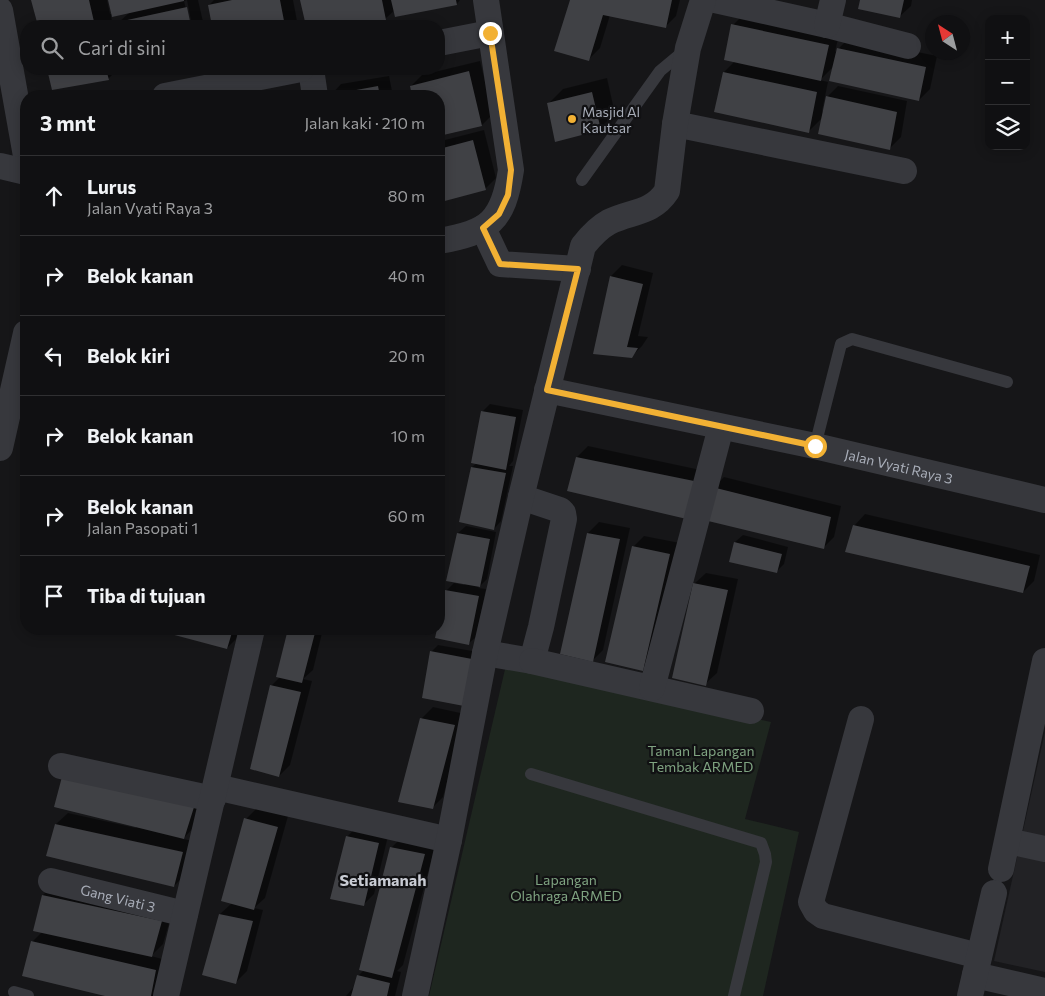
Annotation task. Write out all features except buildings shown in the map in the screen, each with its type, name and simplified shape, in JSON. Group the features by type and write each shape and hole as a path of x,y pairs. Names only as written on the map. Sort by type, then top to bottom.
{"street":[{"path":"445,240 465,236 483,228 499,214 508,195 511,170 486,0"},
{"path":"415,996 449,840 485,653 521,497 583,246 590,236 610,221 652,206 667,191 674,124 688,48 703,0"},
{"path":"715,0 827,25 908,46"},
{"path":"827,25 833,0"},
{"path":"0,10 20,106"},
{"path":"445,41 490,33"},
{"path":"195,90 271,75"},
{"path":"312,75 314,90"},
{"path":"674,124 904,172"},
{"path":"0,166 20,171"},
{"path":"483,228 500,264 578,269"},
{"path":"0,448 20,360"},
{"name":"Jalan Vyati Raya 3","path":"547,390 815,446 1045,500"},
{"path":"652,688 721,427"},
{"path":"521,497 560,510 563,513 564,520 532,662"},
{"path":"166,996 251,635"},
{"path":"485,653 751,711"},
{"path":"1001,869 1045,661"},
{"path":"861,719 812,902 816,910 823,916 975,976 1045,991"},
{"path":"61,766 215,793 449,840"},
{"path":"1008,841 1045,849"},
{"name":"Gang Viati 3","path":"50,881 185,914"},
{"path":"975,976 994,894"}],"lane":[{"path":"582,180 660,71 688,48"},
{"path":"815,446 841,344 847,340 852,339 1007,382"},
{"path":"531,774 761,843 766,854 766,862 734,996"},
{"path":"14,992 28,996"}],"shaded area":[{"path":"1045,732 1045,972 994,961"}],"green space":[{"name":"Lapangan Olahraga ARMED","path":"506,665 771,722 745,819 799,832 763,996 429,996"}],"place":[{"name":"Masjid Al Kautsar","path":"572,119"}],"district":[{"name":"Setiamanah","path":"383,879"}],"route":[{"path":"490,33 511,170 508,195 499,214 483,228 500,264 578,269 547,390 815,446"}],"park label":[{"name":"Taman Lapangan Tembak ARMED","path":"701,758"}]}
